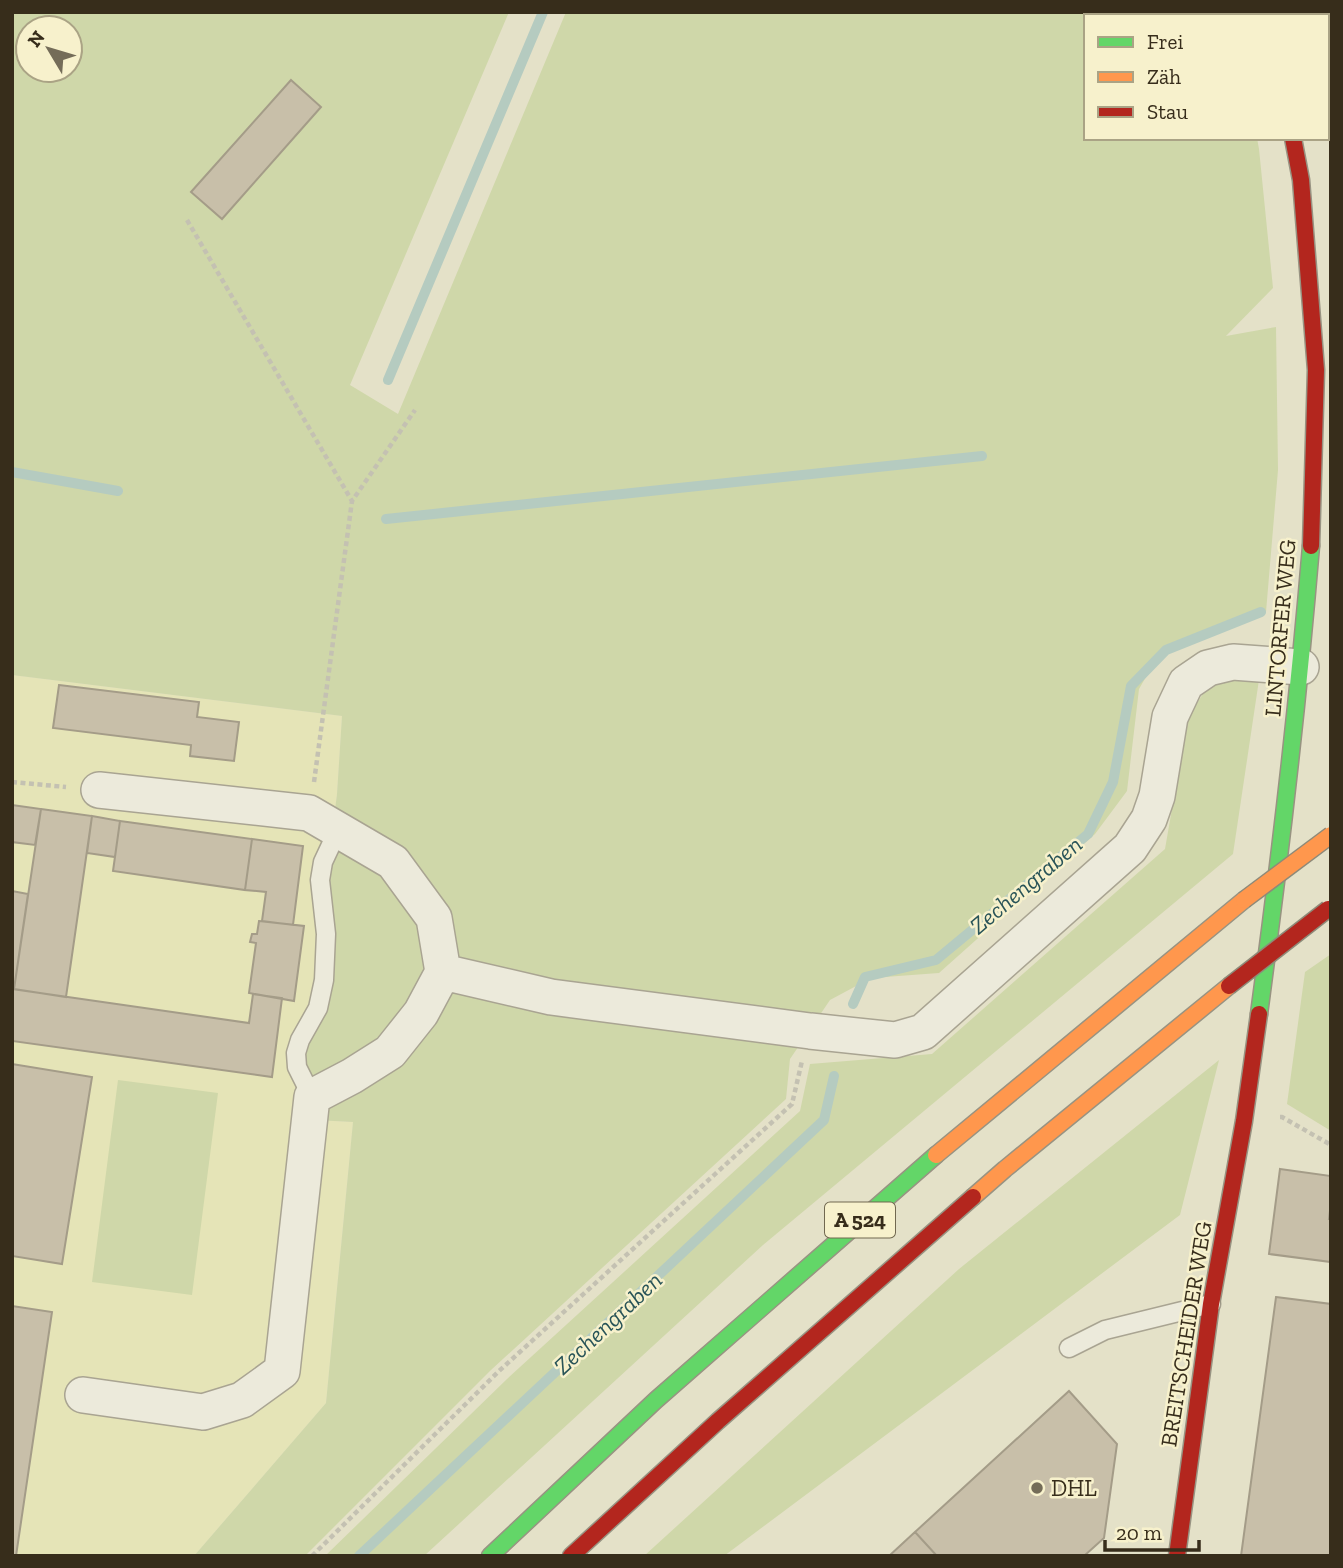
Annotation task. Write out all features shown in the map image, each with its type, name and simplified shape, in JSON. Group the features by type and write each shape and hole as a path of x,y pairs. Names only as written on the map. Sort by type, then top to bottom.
{"main road":[{"name":"LINTORFER WEG","path":"1244,1121 1273,909 1301,667 1312,536 1316,370 1301,180 1293,140"},
{"name":"A 524","path":"490,1556 656,1400 921,1167 1244,900 1331,835"},
{"name":"A 524","path":"572,1556 729,1412 1005,1169 1329,907"},
{"name":"BREITSCHEIDER WEG","path":"1177,1556 1211,1304 1244,1121"}],"street":[{"path":"443,972 551,997 810,1031 895,1040 923,1032 1130,848 1149,819 1157,796 1170,717 1186,683 1208,668 1233,662 1301,667"},
{"path":"83,1395 203,1412 242,1400 282,1371 312,1097 390,1052 421,1013 443,972 434,918 393,862 323,821 99,790"}],"lane":[{"path":"312,1097 297,1067 296,1053 300,1040 318,1008 324,980 326,934 320,880 323,821"},
{"path":"1069,1349 1105,1330 1211,1304"}],"path":[{"path":"187,220 352,501"},
{"path":"323,821 352,501 415,410"},
{"path":"12,782 99,790"},
{"path":"312,1556 499,1370 792,1104 810,1031"},
{"path":"1244,1121 1282,1117 1331,1145"}],"green space":[{"path":"12,12 509,12 350,385 398,414 566,12 1226,12 1084,14 1084,140 1257,140 1273,288 1226,336 1276,327 1278,470 1266,612 1163,647 1139,689 1127,791 1095,834 939,973 871,978 830,1000 790,1059 786,1099 491,1370 305,1556 194,1556 326,1403 353,1122 296,1119 337,794 342,716 12,675"},
{"path":"1260,673 1233,854 763,1245 424,1556 325,1556 507,1379 800,1111 810,1064 932,1054 1165,849 1188,717 1210,683"},
{"path":"12,675 342,716 337,794 296,1119 353,1122 326,1403 194,1556 12,1556"},
{"path":"1331,954 1331,1131 1287,1104 1305,972"},
{"path":"1219,1060 1180,1215 724,1556 644,1556 959,1269"},
{"path":"118,1080 218,1093 192,1295 92,1282"}],"building":[{"path":"291,80 321,107 222,219 191,192"},
{"path":"59,685 199,702 197,717 239,722 234,761 190,756 191,745 53,728"},
{"path":"12,805 41,809 35,845 12,842"},
{"path":"41,809 92,816 66,997 14,989"},
{"path":"92,816 120,821 115,857 87,853"},
{"path":"120,821 252,839 245,890 113,871"},
{"path":"252,839 303,846 293,925 262,921 266,892 245,890"},
{"path":"12,891 28,894 14,989 12,989"},
{"path":"259,921 304,926 294,1001 249,993 256,943 250,942 252,934 257,934"},
{"path":"12,989 249,1023 253,994 282,998 272,1077 12,1041"},
{"path":"12,1064 92,1077 62,1264 12,1256"},
{"path":"1280,1169 1331,1176 1331,1262 1269,1254"},
{"path":"1276,1297 1331,1304 1331,1556 1241,1556"},
{"path":"12,1306 52,1312 16,1556 12,1556"},
{"name":"DHL","path":"1069,1391 1117,1444 1104,1538 1084,1556 937,1556 915,1532"},
{"path":"915,1532 937,1556 889,1556"}],"waterway":[{"path":"388,380 543,12"},
{"path":"386,519 982,456"},
{"path":"12,472 118,491"},
{"name":"Zechengraben","path":"853,1004 865,977 936,960 1088,834 1113,782 1131,686 1166,650 1261,612"},
{"name":"Zechengraben","path":"359,1556 824,1120 834,1076"}],"traffic: fast":[{"path":"1259,1014 1288,780 1311,546"},
{"path":"490,1556 656,1400 936,1155"}],"traffic: slow":[{"path":"1244,900 1331,835"},
{"path":"936,1155 1244,900"},
{"path":"973,1197 1229,986"}],"traffic: jam":[{"path":"1293,140 1301,180 1316,370 1311,546"},
{"path":"1229,986 1328,909"},
{"path":"1177,1556 1211,1304 1244,1121 1259,1014"},
{"path":"571,1556 718,1421 973,1197"}],"place":[{"name":"DHL","path":"1037,1488"}]}
